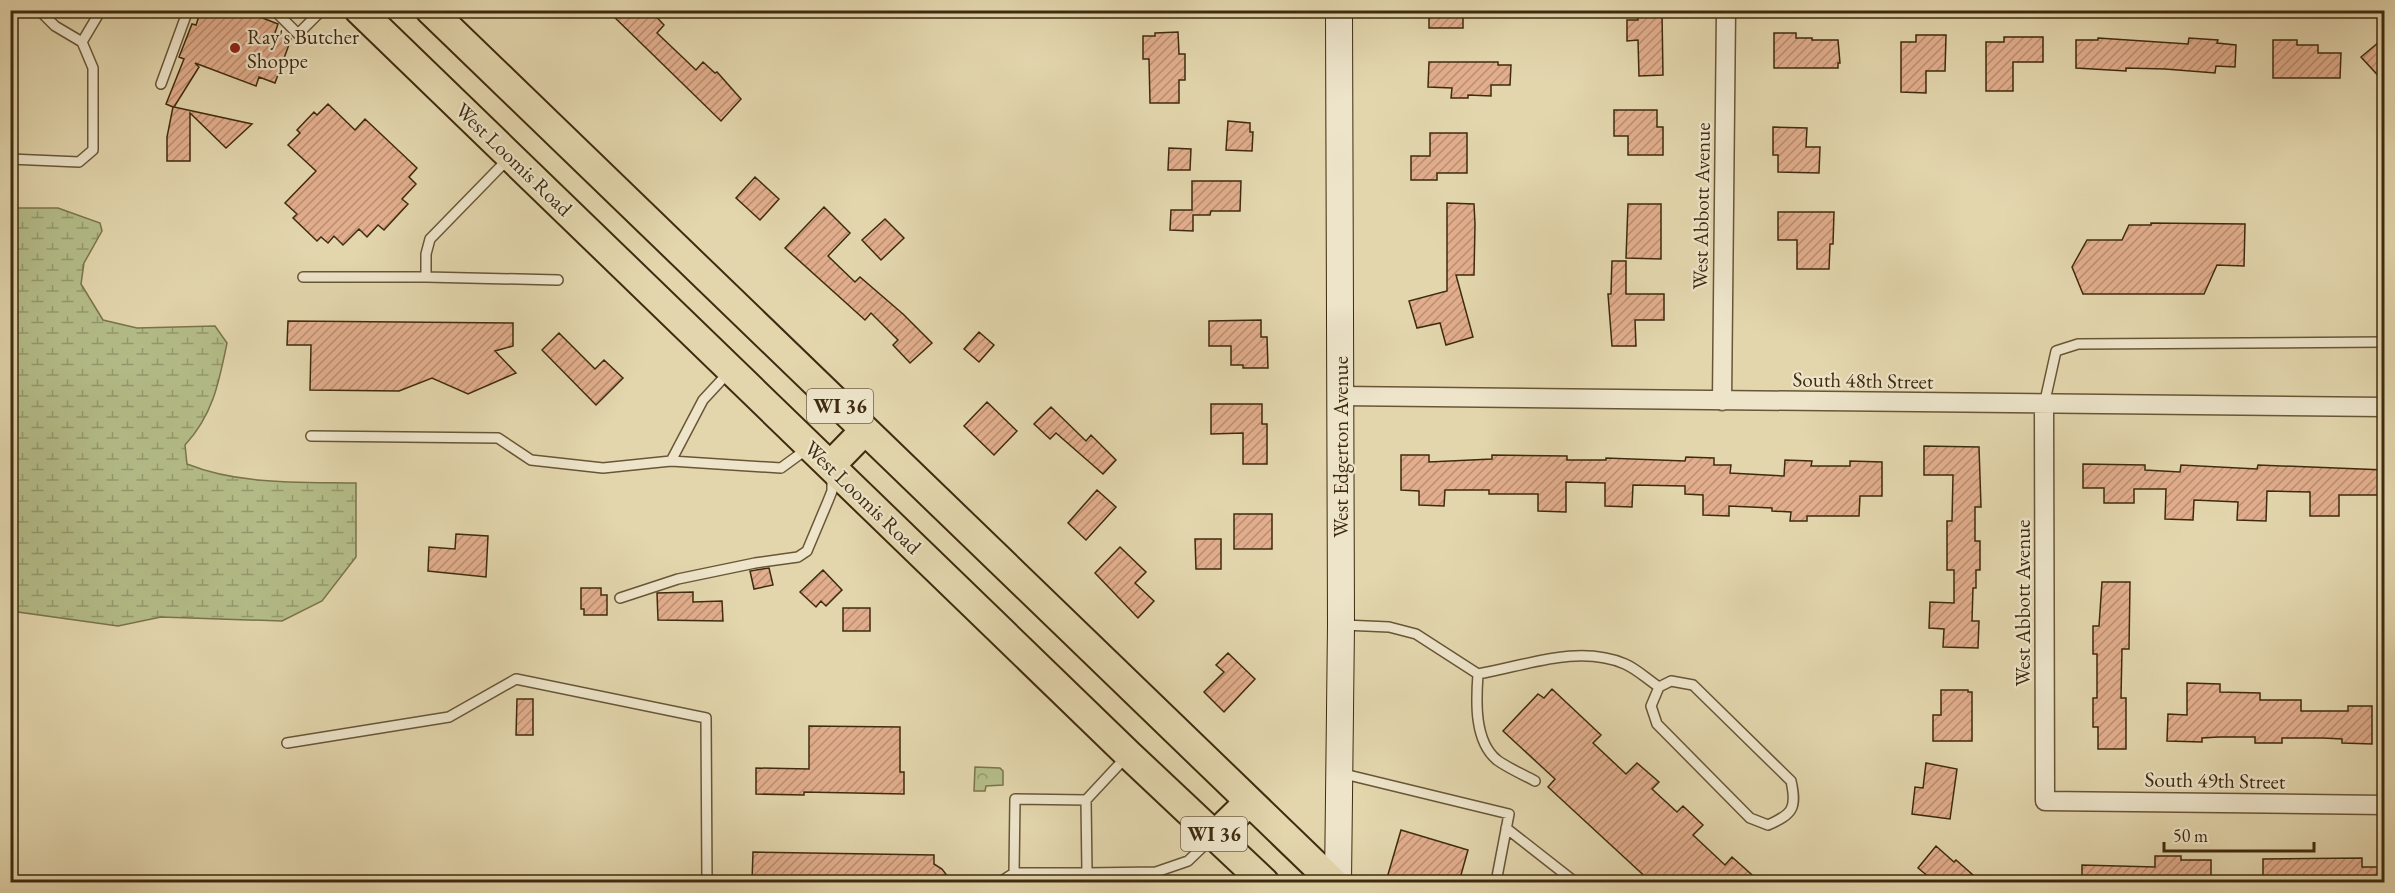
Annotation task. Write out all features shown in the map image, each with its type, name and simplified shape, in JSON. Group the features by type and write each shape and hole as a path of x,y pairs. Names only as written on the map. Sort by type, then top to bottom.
{"main road":[{"name":"West Loomis Road","path":"359,10 1128,754 1215,835 1255,877"},
{"name":"WI 36","path":"430,10 1333,882"},
{"path":"821,456 865,430"},
{"path":"1215,835 1250,802"}],"street":[{"name":"West Edgerton Avenue","path":"1338,882 1341,625 1339,10"},
{"name":"West Abbott Avenue","path":"1722,401 1726,10"},
{"name":"South 48th Street","path":"1340,396 2385,407"},
{"name":"West Abbott Avenue","path":"2044,405 2045,801"},
{"name":"South 49th Street","path":"2045,801 2385,805"}],"lane":[{"path":"10,159 79,162 93,150 93,68 82,42 55,26 39,10"},
{"path":"82,42 101,10"},
{"path":"161,84 188,10"},
{"path":"274,10 298,34 322,10"},
{"path":"426,277 426,254 430,239 510,157"},
{"path":"303,276 558,280"},
{"path":"2044,405 2055,351 2078,344 2385,342"},
{"path":"671,461 703,400 731,369"},
{"path":"311,436 498,438 531,460 603,468 671,461 781,468 821,456 832,490 807,551 798,557 755,563 678,579 620,598"},
{"path":"1341,625 1389,627 1416,634 1478,674 1554,658 1595,656 1625,664 1659,687"},
{"path":"1478,674 1478,717 1485,747 1497,760 1534,781"},
{"path":"287,743 449,717 516,679 706,718 707,882"},
{"path":"1671,681 1693,685 1791,781 1794,796 1793,809 1784,818 1768,825 1750,818 1657,724 1651,706 1659,687 1671,681"},
{"path":"1087,873 1086,800 1128,754"},
{"path":"1340,773 1509,814 1496,882"},
{"path":"1014,873 1015,799 1086,800"},
{"path":"1506,828 1575,882"},
{"path":"1000,882 1014,873 1156,873 1188,861 1215,835"}],"green space":[{"path":"11,208 58,208 100,223 102,231 84,263 81,284 103,320 137,328 215,326 227,343 214,397 195,434 185,445 187,464 227,476 249,479 356,483 356,557 322,601 282,621 161,617 118,626 11,611"},
{"path":"975,767 1000,768 1003,771 1003,785 986,786 985,791 974,791"}],"building":[{"name":"Ray's Butcher Shoppe","path":"201,10 242,10 278,24 275,33 291,39 275,83 259,77 256,86 195,63 199,67 174,107 252,124 226,148 190,113 190,161 167,161 167,137 173,107 166,104 184,59 179,57 192,24 196,25"},
{"path":"607,10 650,10 664,25 657,33 696,70 703,62 715,73 717,72 741,99 721,121"},
{"path":"1429,10 1463,10 1463,28 1429,28"},
{"path":"1662,13 1663,75 1639,76 1638,40 1627,41 1627,20 1638,20 1637,14"},
{"path":"1178,32 1179,54 1185,54 1185,80 1179,80 1179,103 1150,103 1149,59 1143,59 1143,36"},
{"path":"1774,33 1796,33 1796,38 1812,38 1812,40 1838,40 1840,63 1838,63 1838,68 1774,68"},
{"path":"1916,35 1946,35 1945,71 1926,71 1926,93 1901,92 1901,42 1916,42"},
{"path":"2004,37 2043,37 2043,62 2013,62 2013,91 1986,91 1986,42 2004,42"},
{"path":"2385,37 2385,83 2361,57"},
{"path":"2098,38 2188,44 2189,38 2218,40 2217,43 2236,45 2235,67 2216,66 2215,73 2165,69 2126,68 2126,71 2076,68 2076,40 2098,40"},
{"path":"2273,40 2297,40 2297,45 2318,45 2318,53 2341,53 2340,78 2273,78"},
{"path":"1429,62 1498,62 1498,65 1511,65 1510,85 1491,85 1491,96 1468,95 1468,98 1451,98 1452,88 1428,87"},
{"path":"328,104 355,130 365,119 417,168 409,177 416,184 402,199 408,204 384,230 378,225 367,237 359,229 343,245 334,236 328,243 321,237 317,241 293,218 297,214 285,203 316,171 288,145 300,133 297,130 314,112 317,115"},
{"path":"1614,110 1657,110 1657,127 1663,127 1663,155 1628,155 1628,136 1614,136"},
{"path":"1228,121 1250,123 1250,132 1253,132 1252,151 1226,150"},
{"path":"1773,127 1807,128 1806,147 1820,147 1819,173 1778,172 1778,155 1773,155"},
{"path":"1430,133 1467,133 1467,173 1437,173 1437,180 1411,180 1411,156 1430,156"},
{"path":"1169,148 1191,149 1190,170 1168,170"},
{"path":"755,177 779,199 760,220 736,198"},
{"path":"1192,181 1241,181 1240,211 1211,211 1210,215 1193,215 1193,231 1170,230 1171,210 1192,210"},
{"path":"1447,203 1474,204 1475,224 1474,275 1456,275 1473,337 1446,345 1440,323 1417,328 1409,301 1447,291"},
{"path":"1628,204 1661,204 1661,259 1626,258"},
{"path":"824,207 850,233 828,256 855,282 860,277 932,343 910,363 893,345 898,340 871,313 865,320 785,248"},
{"path":"1778,212 1834,212 1833,244 1830,244 1829,269 1797,269 1797,240 1778,240"},
{"path":"885,219 904,238 881,260 862,240"},
{"path":"2151,223 2245,224 2244,266 2217,265 2204,294 2083,294 2072,267 2087,240 2122,240 2129,225 2151,225"},
{"path":"1612,261 1626,261 1626,294 1664,294 1664,320 1635,320 1636,346 1612,346 1608,294 1611,294"},
{"path":"1261,320 1261,337 1267,337 1268,368 1243,368 1243,365 1231,365 1231,346 1209,346 1209,321"},
{"path":"288,321 513,323 513,346 495,351 516,373 468,394 432,378 399,391 310,390 311,345 287,345"},
{"path":"979,332 994,345 979,362 964,349"},
{"path":"559,333 595,369 604,360 623,378 596,405 542,350"},
{"path":"987,402 1017,431 994,455 964,426"},
{"path":"1211,404 1262,404 1262,424 1267,424 1267,464 1243,464 1243,433 1211,434"},
{"path":"1051,407 1086,441 1091,435 1116,460 1103,474 1056,433 1050,439 1034,424"},
{"path":"1924,446 1979,447 1981,507 1975,507 1975,541 1980,541 1980,570 1976,570 1976,588 1973,588 1972,621 1979,621 1978,648 1943,647 1944,629 1929,628 1930,602 1954,603 1954,570 1947,570 1947,521 1952,521 1953,475 1924,475"},
{"path":"1401,455 1429,455 1429,462 1492,459 1492,455 1567,456 1567,460 1606,460 1606,458 1685,461 1686,457 1714,458 1714,465 1731,465 1730,473 1784,476 1785,460 1812,461 1811,466 1850,466 1850,461 1882,462 1882,496 1860,496 1859,516 1807,516 1807,521 1790,521 1791,512 1772,511 1772,508 1729,506 1729,516 1703,515 1703,495 1685,494 1685,486 1633,485 1632,507 1605,506 1605,483 1566,482 1566,512 1538,511 1538,494 1489,494 1489,490 1445,490 1444,506 1419,505 1419,491 1401,490"},
{"path":"2083,464 2145,465 2145,470 2180,472 2181,465 2257,469 2258,465 2385,470 2385,495 2339,495 2339,516 2310,516 2310,492 2267,491 2266,521 2237,520 2238,502 2194,500 2193,520 2165,519 2166,489 2134,489 2134,503 2104,503 2104,488 2083,488"},
{"path":"1097,490 1116,507 1086,540 1068,523"},
{"path":"1234,514 1272,514 1272,549 1234,549"},
{"path":"456,534 488,536 486,577 428,571 429,547 455,549"},
{"path":"1195,539 1221,539 1221,569 1196,569"},
{"path":"1120,547 1146,572 1135,583 1154,601 1138,618 1095,573"},
{"path":"769,568 773,585 754,589 750,571"},
{"path":"823,570 842,590 826,606 821,601 816,607 800,592"},
{"path":"2102,582 2130,582 2129,649 2122,649 2121,698 2126,698 2126,749 2098,749 2098,727 2093,727 2093,698 2097,698 2097,654 2093,654 2093,626 2099,626"},
{"path":"581,588 601,588 601,595 607,595 607,615 584,615 584,609 581,609"},
{"path":"693,592 693,602 722,601 723,621 658,620 657,593"},
{"path":"843,608 870,608 870,631 843,631"},
{"path":"1228,653 1255,679 1224,712 1204,692 1224,672 1216,665"},
{"path":"2187,683 2220,684 2220,692 2260,693 2260,700 2301,700 2301,711 2348,711 2348,706 2372,706 2372,744 2342,743 2342,739 2323,738 2282,738 2282,743 2255,743 2255,737 2202,738 2202,742 2167,741 2168,714 2187,715"},
{"path":"1552,689 1601,735 1593,743 1626,774 1637,763 1659,782 1652,789 1677,812 1683,806 1703,825 1693,835 1725,865 1732,857 1760,882 1651,882 1548,787 1555,779 1503,731 1538,694 1544,698"},
{"path":"1941,690 1972,692 1972,741 1933,741 1933,715 1941,715"},
{"path":"517,699 533,699 533,735 516,735"},
{"path":"809,726 900,727 900,772 904,772 904,794 804,792 804,795 756,794 756,768 809,769"},
{"path":"1926,763 1957,769 1950,819 1912,814 1915,787 1923,788"},
{"path":"1401,830 1468,850 1459,882 1401,882 1387,878"},
{"path":"1936,846 1981,882 1935,882 1918,868"},
{"path":"753,852 934,855 934,864 942,869 952,882 752,882"},
{"path":"2155,856 2181,856 2181,860 2211,860 2211,882 2082,882 2082,865 2155,867"},
{"path":"2362,858 2362,867 2385,867 2385,882 2263,882 2263,859"}],"place":[{"name":"Ray's Butcher Shoppe","path":"235,48"}]}
